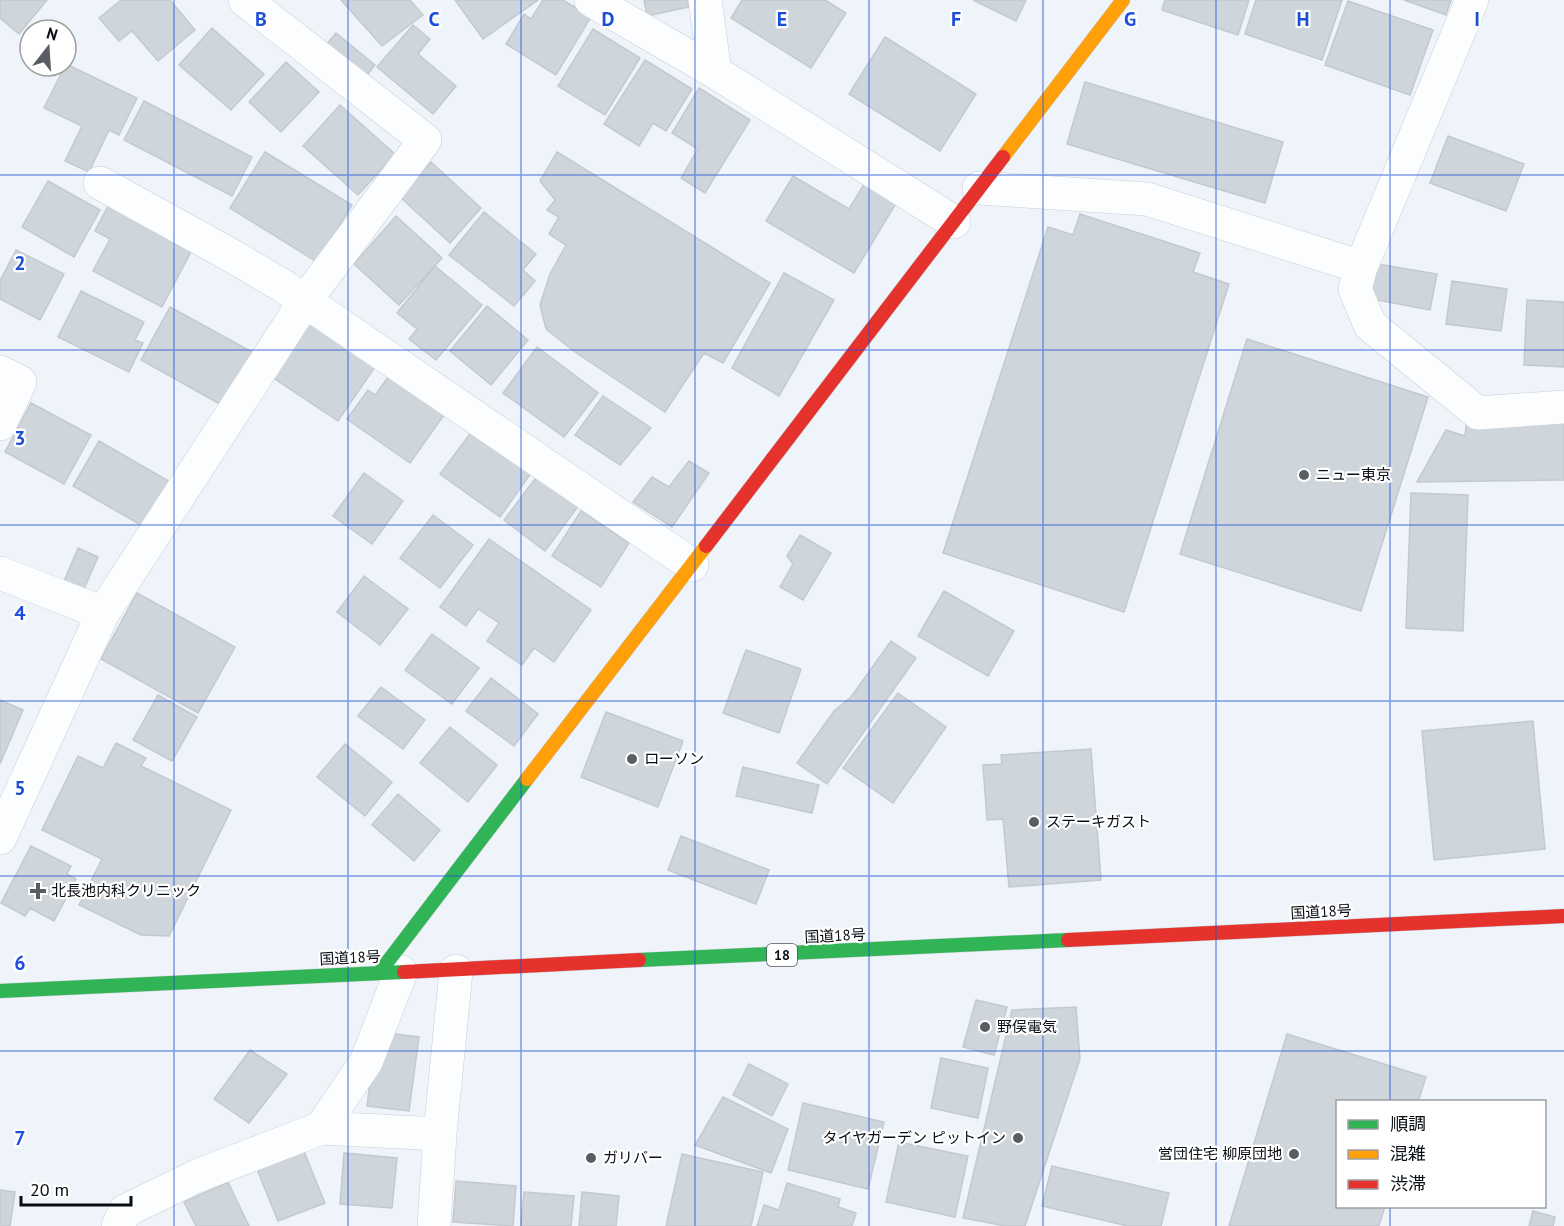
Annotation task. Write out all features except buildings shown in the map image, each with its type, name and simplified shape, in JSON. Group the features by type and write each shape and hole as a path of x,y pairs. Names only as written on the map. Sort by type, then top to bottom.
{"main road":[{"path":"390,973 692,565 1123,0"},
{"name":"国道18号","path":"0,991 456,971 1564,916"}],"street":[{"path":"0,838 103,613 305,301 425,140 245,0"},
{"path":"591,0 715,72 954,222"},
{"path":"705,0 715,72"},
{"path":"1472,0 1361,267 1354,289 1370,325 1478,413 1564,407"},
{"path":"100,183 234,257 305,301 692,565"},
{"path":"979,188 1147,199 1361,267"},
{"path":"0,372 20,382 0,424"},
{"path":"0,573 103,613"},
{"path":"434,1226 440,1134 456,971"},
{"path":"321,1128 366,1062 390,973"},
{"path":"118,1226 125,1211 197,1176 321,1128 440,1134"}],"traffic: fast":[{"path":"379,973 527,779"},
{"path":"639,960 1068,940"},
{"path":"0,991 404,972"}],"traffic: slow":[{"path":"1003,157 1123,0"},
{"path":"527,779 706,546"}],"traffic: jam":[{"path":"706,546 1003,157"},
{"path":"1068,940 1564,916"},
{"path":"404,972 639,960"}],"place":[{"name":"ニュー東京","path":"1304,475"},
{"name":"ローソン","path":"632,759"},
{"name":"ステーキガスト","path":"1034,822"},
{"name":"北長池内科クリニック","path":"38,891"},
{"name":"野俣電気","path":"985,1027"},
{"name":"タイヤガーデン ピットイン","path":"1018,1138"},
{"name":"営団住宅 柳原団地","path":"1294,1154"},
{"name":"ガリバー","path":"591,1158"}]}
